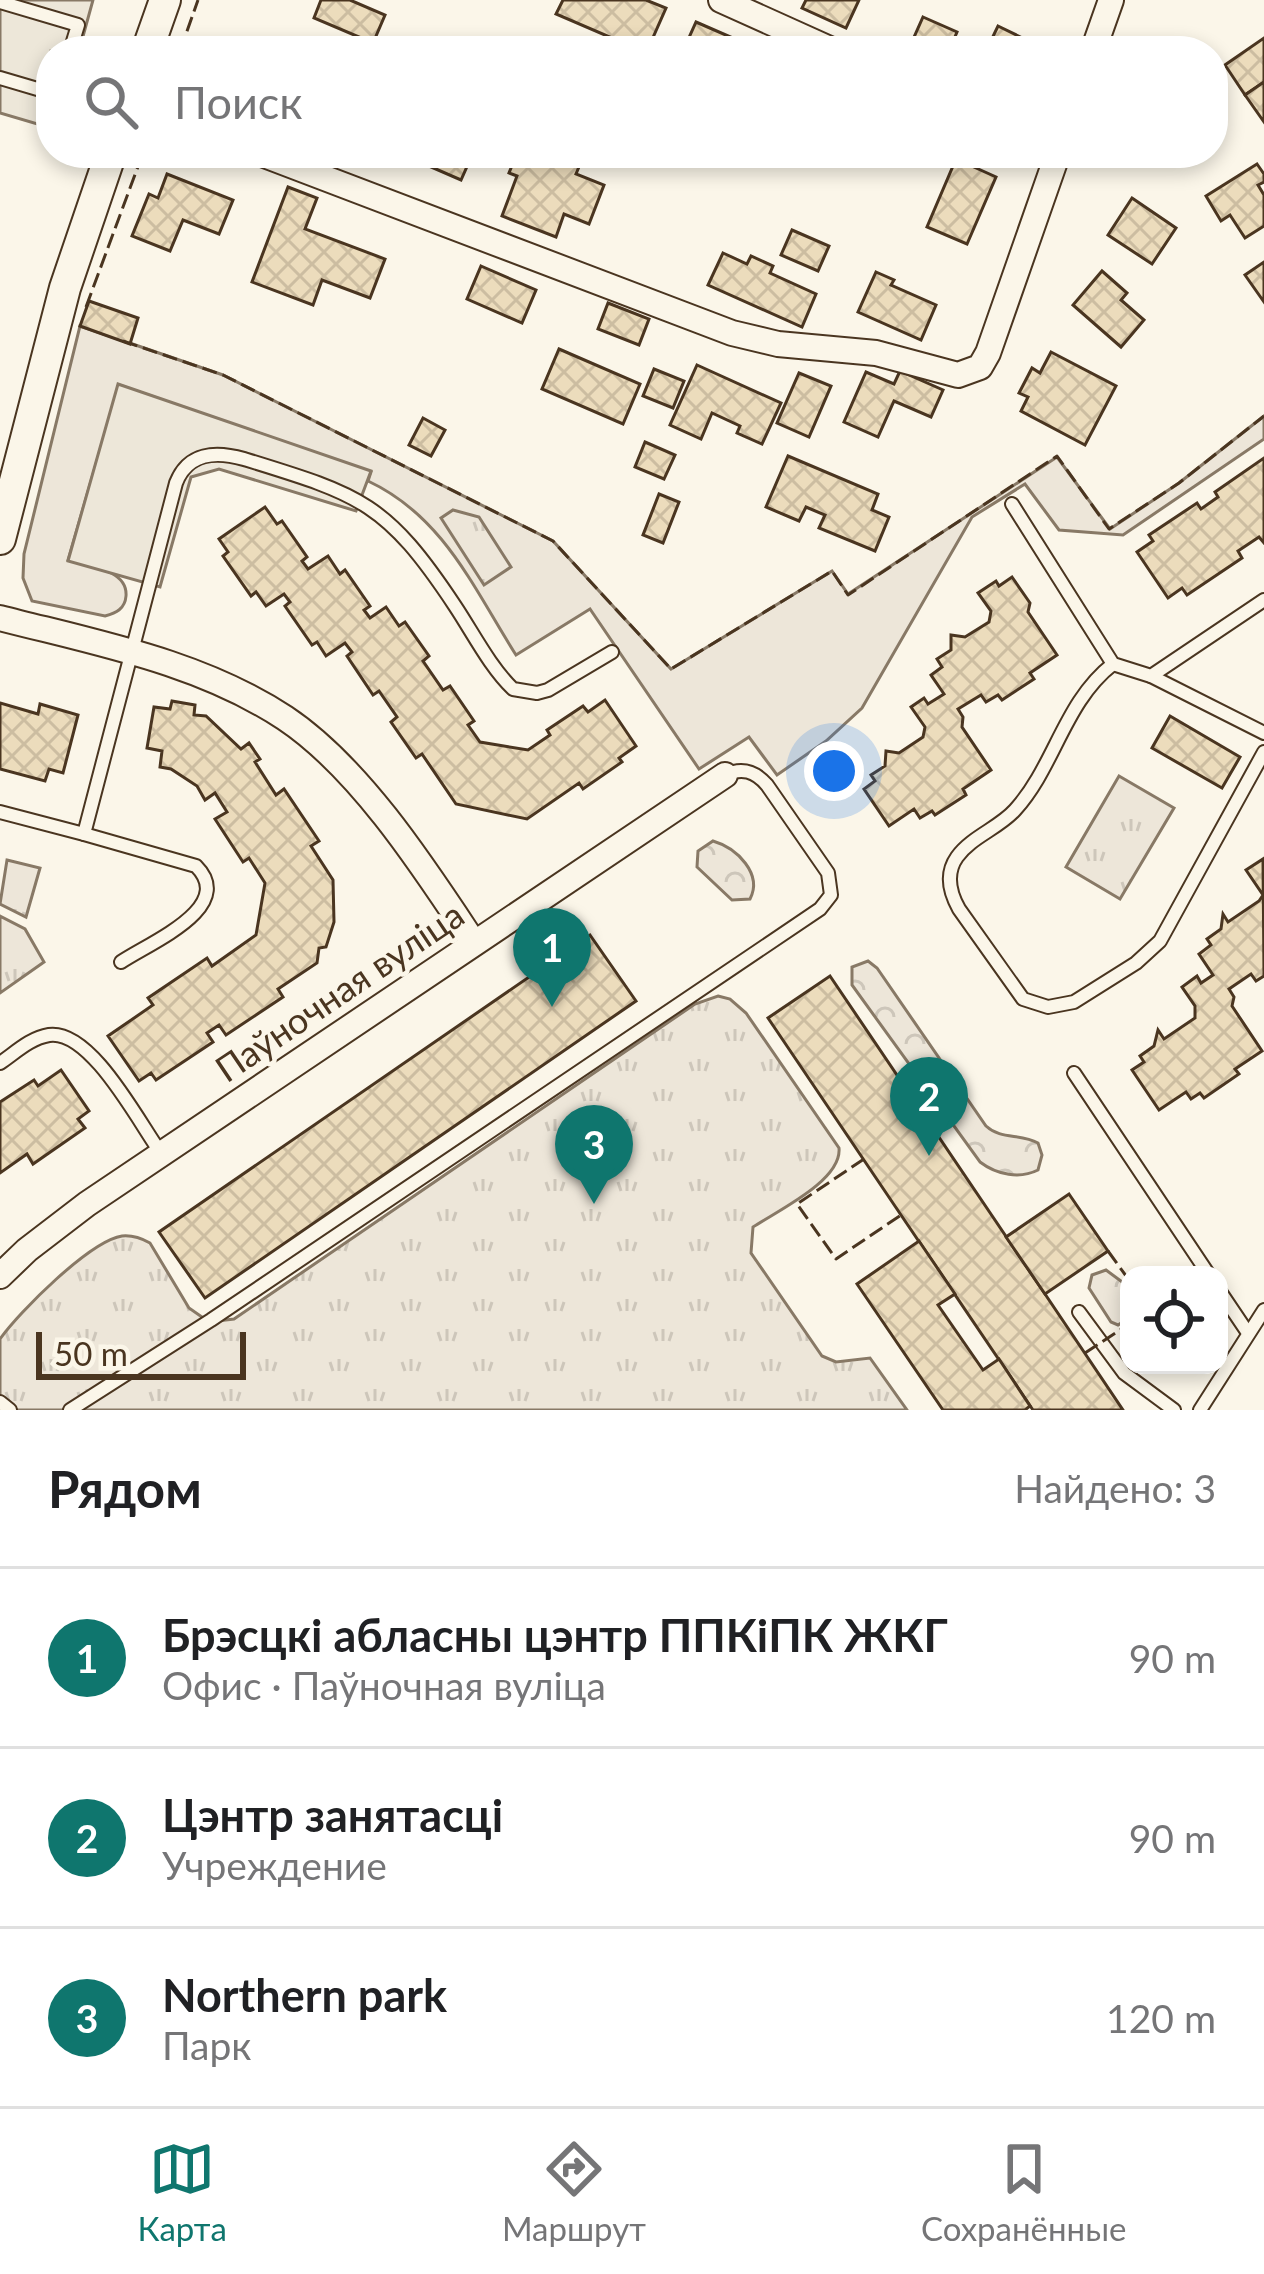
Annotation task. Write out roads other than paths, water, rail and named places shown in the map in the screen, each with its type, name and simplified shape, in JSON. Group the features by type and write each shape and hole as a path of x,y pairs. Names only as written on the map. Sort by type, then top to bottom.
{"street":[{"path":"152,36 165,0"},
{"path":"721,0 801,36"},
{"path":"1098,36 1111,0"},
{"path":"0,539 65,288 106,168"},
{"path":"298,168 732,333 778,344 891,356 951,374 980,367 988,353 1053,168"},
{"path":"0,618 133,653 230,688 290,721 382,815 474,943"},
{"name":"Паўночная вуліца","path":"0,1276 56,1225 725,776"}],"lane":[{"path":"0,2 78,25 75,36"},
{"path":"0,78 36,89"},
{"path":"84,835 180,473 195,459 216,453 338,490 392,523 416,549 513,689 548,690 612,652"},
{"path":"1012,504 1114,664 1151,676 1264,733"},
{"path":"1151,676 1264,600"},
{"path":"1114,664 1080,698 1012,814 966,848 951,869 952,896 958,909 1023,999 1048,1006 1074,1002 1149,953 1181,908 1264,752"},
{"path":"70,1410 212,1320 820,909 831,895 831,880 766,785 744,770 725,776"},
{"path":"0,812 189,862 201,870 209,895 197,912 121,962"},
{"path":"0,1063 47,1035 76,1042 97,1060 162,1154"},
{"path":"1074,1072 1203,1266"},
{"path":"1228,1304 1248,1334"},
{"path":"1200,1410 1264,1310"},
{"path":"1079,1312 1124,1373 1174,1410"},
{"path":"0,1402 10,1410"}],"place":[{"name":"Брэсцкі абласны цэнтр ППКіПК ЖКГ","path":"552,1007"},
{"name":"Цэнтр занятасці","path":"929,1156"},
{"name":"Northern park","path":"594,1204"}]}
